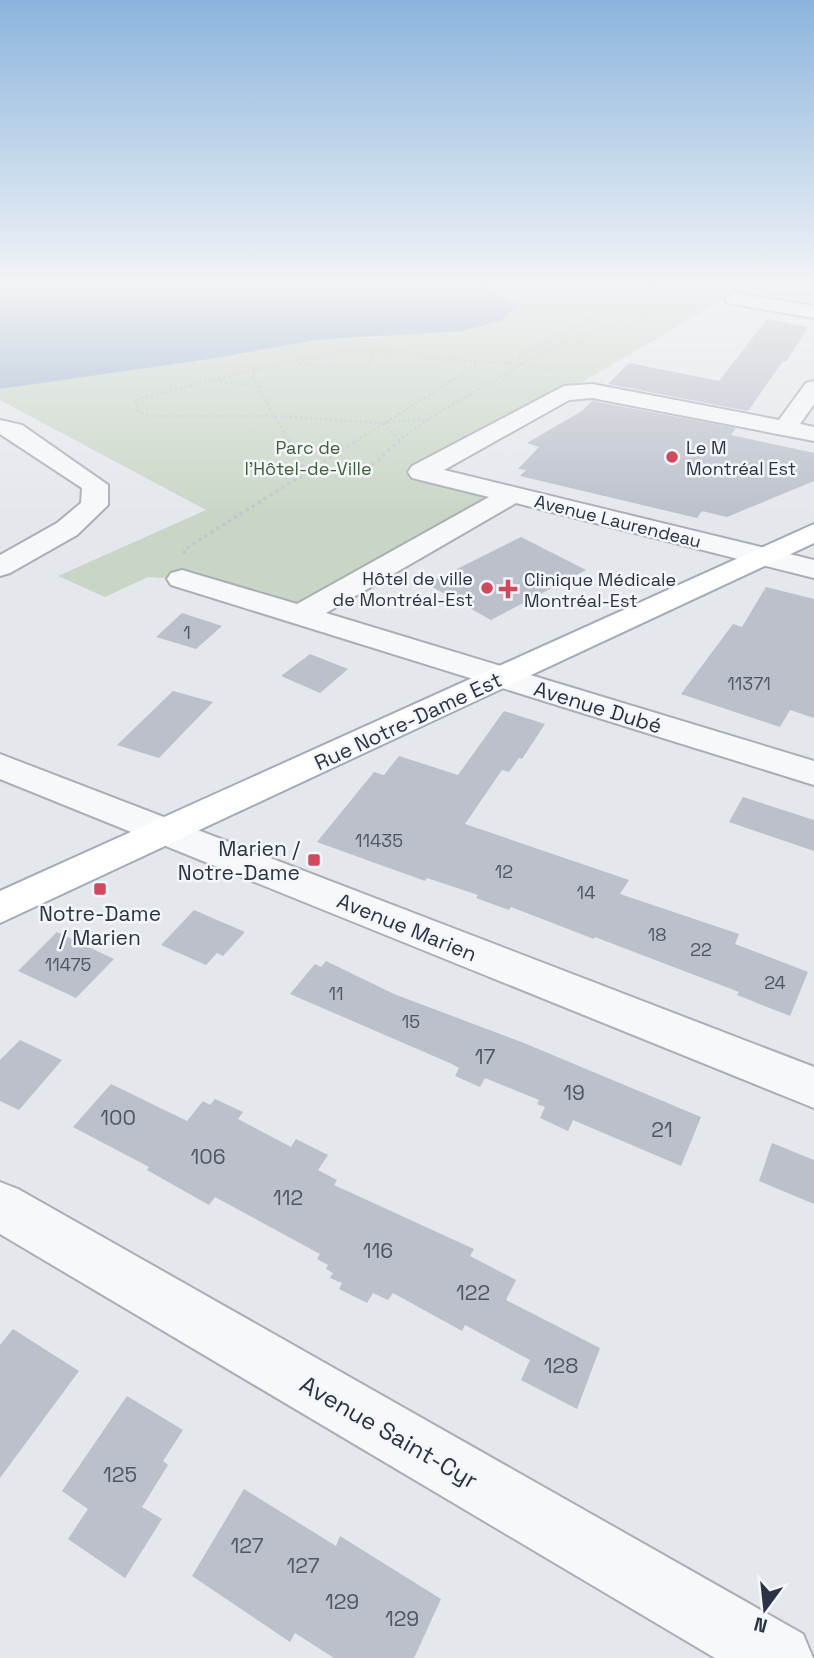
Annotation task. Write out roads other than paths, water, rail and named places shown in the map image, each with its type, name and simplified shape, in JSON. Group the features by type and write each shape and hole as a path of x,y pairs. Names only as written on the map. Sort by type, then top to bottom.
{"main road":[{"name":"Rue Notre-Dame Est","path":"0,908 503,678 814,532"}],"street":[{"name":"Avenue Laurendeau","path":"785,428 592,391 562,382 421,472 814,569"},
{"path":"814,388 785,428 814,434"},
{"path":"0,427 13,430 95,485 94,505 67,529 0,567"},
{"path":"301,615 511,495"},
{"name":"Avenue Dubé","path":"182,579 814,773"},
{"name":"Avenue Marien","path":"0,766 814,1088"},
{"name":"Avenue Saint-Cyr","path":"0,1206 779,1658"}],"water":[{"path":"0,361 192,361 0,389"}],"place":[{"name":"Le M Montréal Est","path":"672,457"},
{"name":"Hôtel de ville de Montréal-Est","path":"487,588"},
{"name":"Clinique Médicale Montréal-Est","path":"508,589"},
{"name":"Marien / Notre-Dame","path":"314,860"},
{"name":"Notre-Dame / Marien","path":"100,889"}],"park label":[{"name":"Parc de l'Hôtel-de-Ville","path":"308,457"}]}
